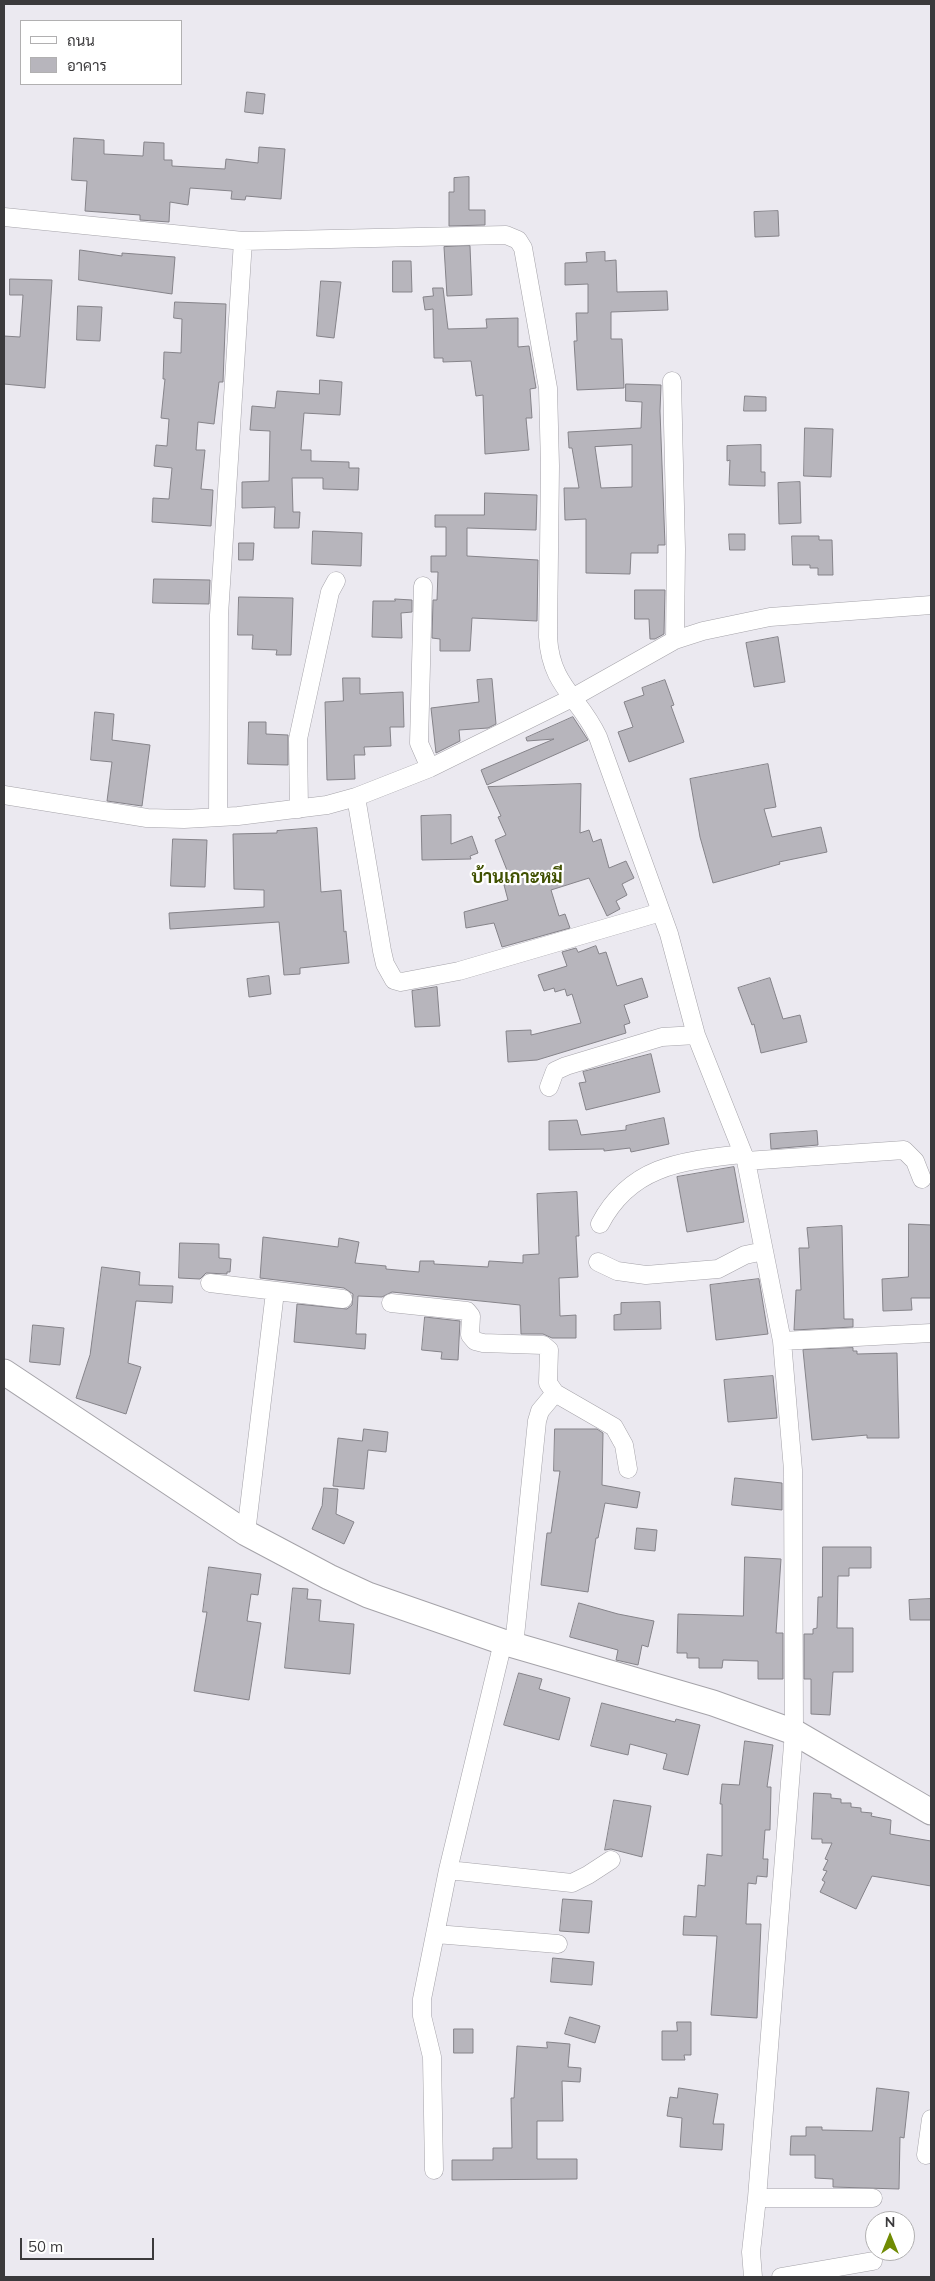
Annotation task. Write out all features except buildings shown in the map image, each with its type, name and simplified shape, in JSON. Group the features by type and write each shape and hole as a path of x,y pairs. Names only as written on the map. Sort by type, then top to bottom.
{"street":[{"path":"4,217 243,241 496,235 512,236 518,240 523,248 548,388 550,654 558,678 590,719 598,737 669,934 696,1035 744,1157 782,1341 793,1470 794,1732 757,2198 751,2252 753,2277"},
{"path":"218,817 219,615 243,241"},
{"path":"672,381 676,549 675,640"},
{"path":"299,809 298,739 330,592 336,581"},
{"path":"423,586 419,743 430,768"},
{"path":"4,795 147,818 218,817 299,809 356,797 430,768 572,698 675,640 752,619 931,605"},
{"path":"356,797 382,951 385,964 394,980 401,982 459,971 661,912"},
{"path":"549,1087 554,1071 566,1066 662,1037 696,1035"},
{"path":"600,1224 619,1194 642,1178 682,1163 744,1157 898,1149 909,1153 915,1161 922,1179"},
{"path":"598,1262 617,1271 646,1275 718,1269 745,1255 764,1251"},
{"path":"210,1283 343,1299"},
{"path":"246,1533 274,1292"},
{"path":"391,1303 468,1312 471,1316 470,1335 473,1340 482,1343 547,1346 550,1354 548,1383 555,1393 614,1427 624,1446 628,1468"},
{"path":"782,1341 931,1333"},
{"path":"4,1372 246,1533 294,1560 368,1595 508,1644 713,1703 794,1732 931,1812"},
{"path":"434,2170 432,2057 422,2016 422,1999 448,1870 508,1644 537,1421 540,1411 555,1393"},
{"path":"448,1870 572,1883 611,1860"},
{"path":"436,1934 558,1944"},
{"path":"926,2155 931,2119"},
{"path":"757,2198 873,2198"},
{"path":"781,2277 873,2261"}],"district":[{"name":"บ้านเกาะหมี","path":"517,878"}]}
